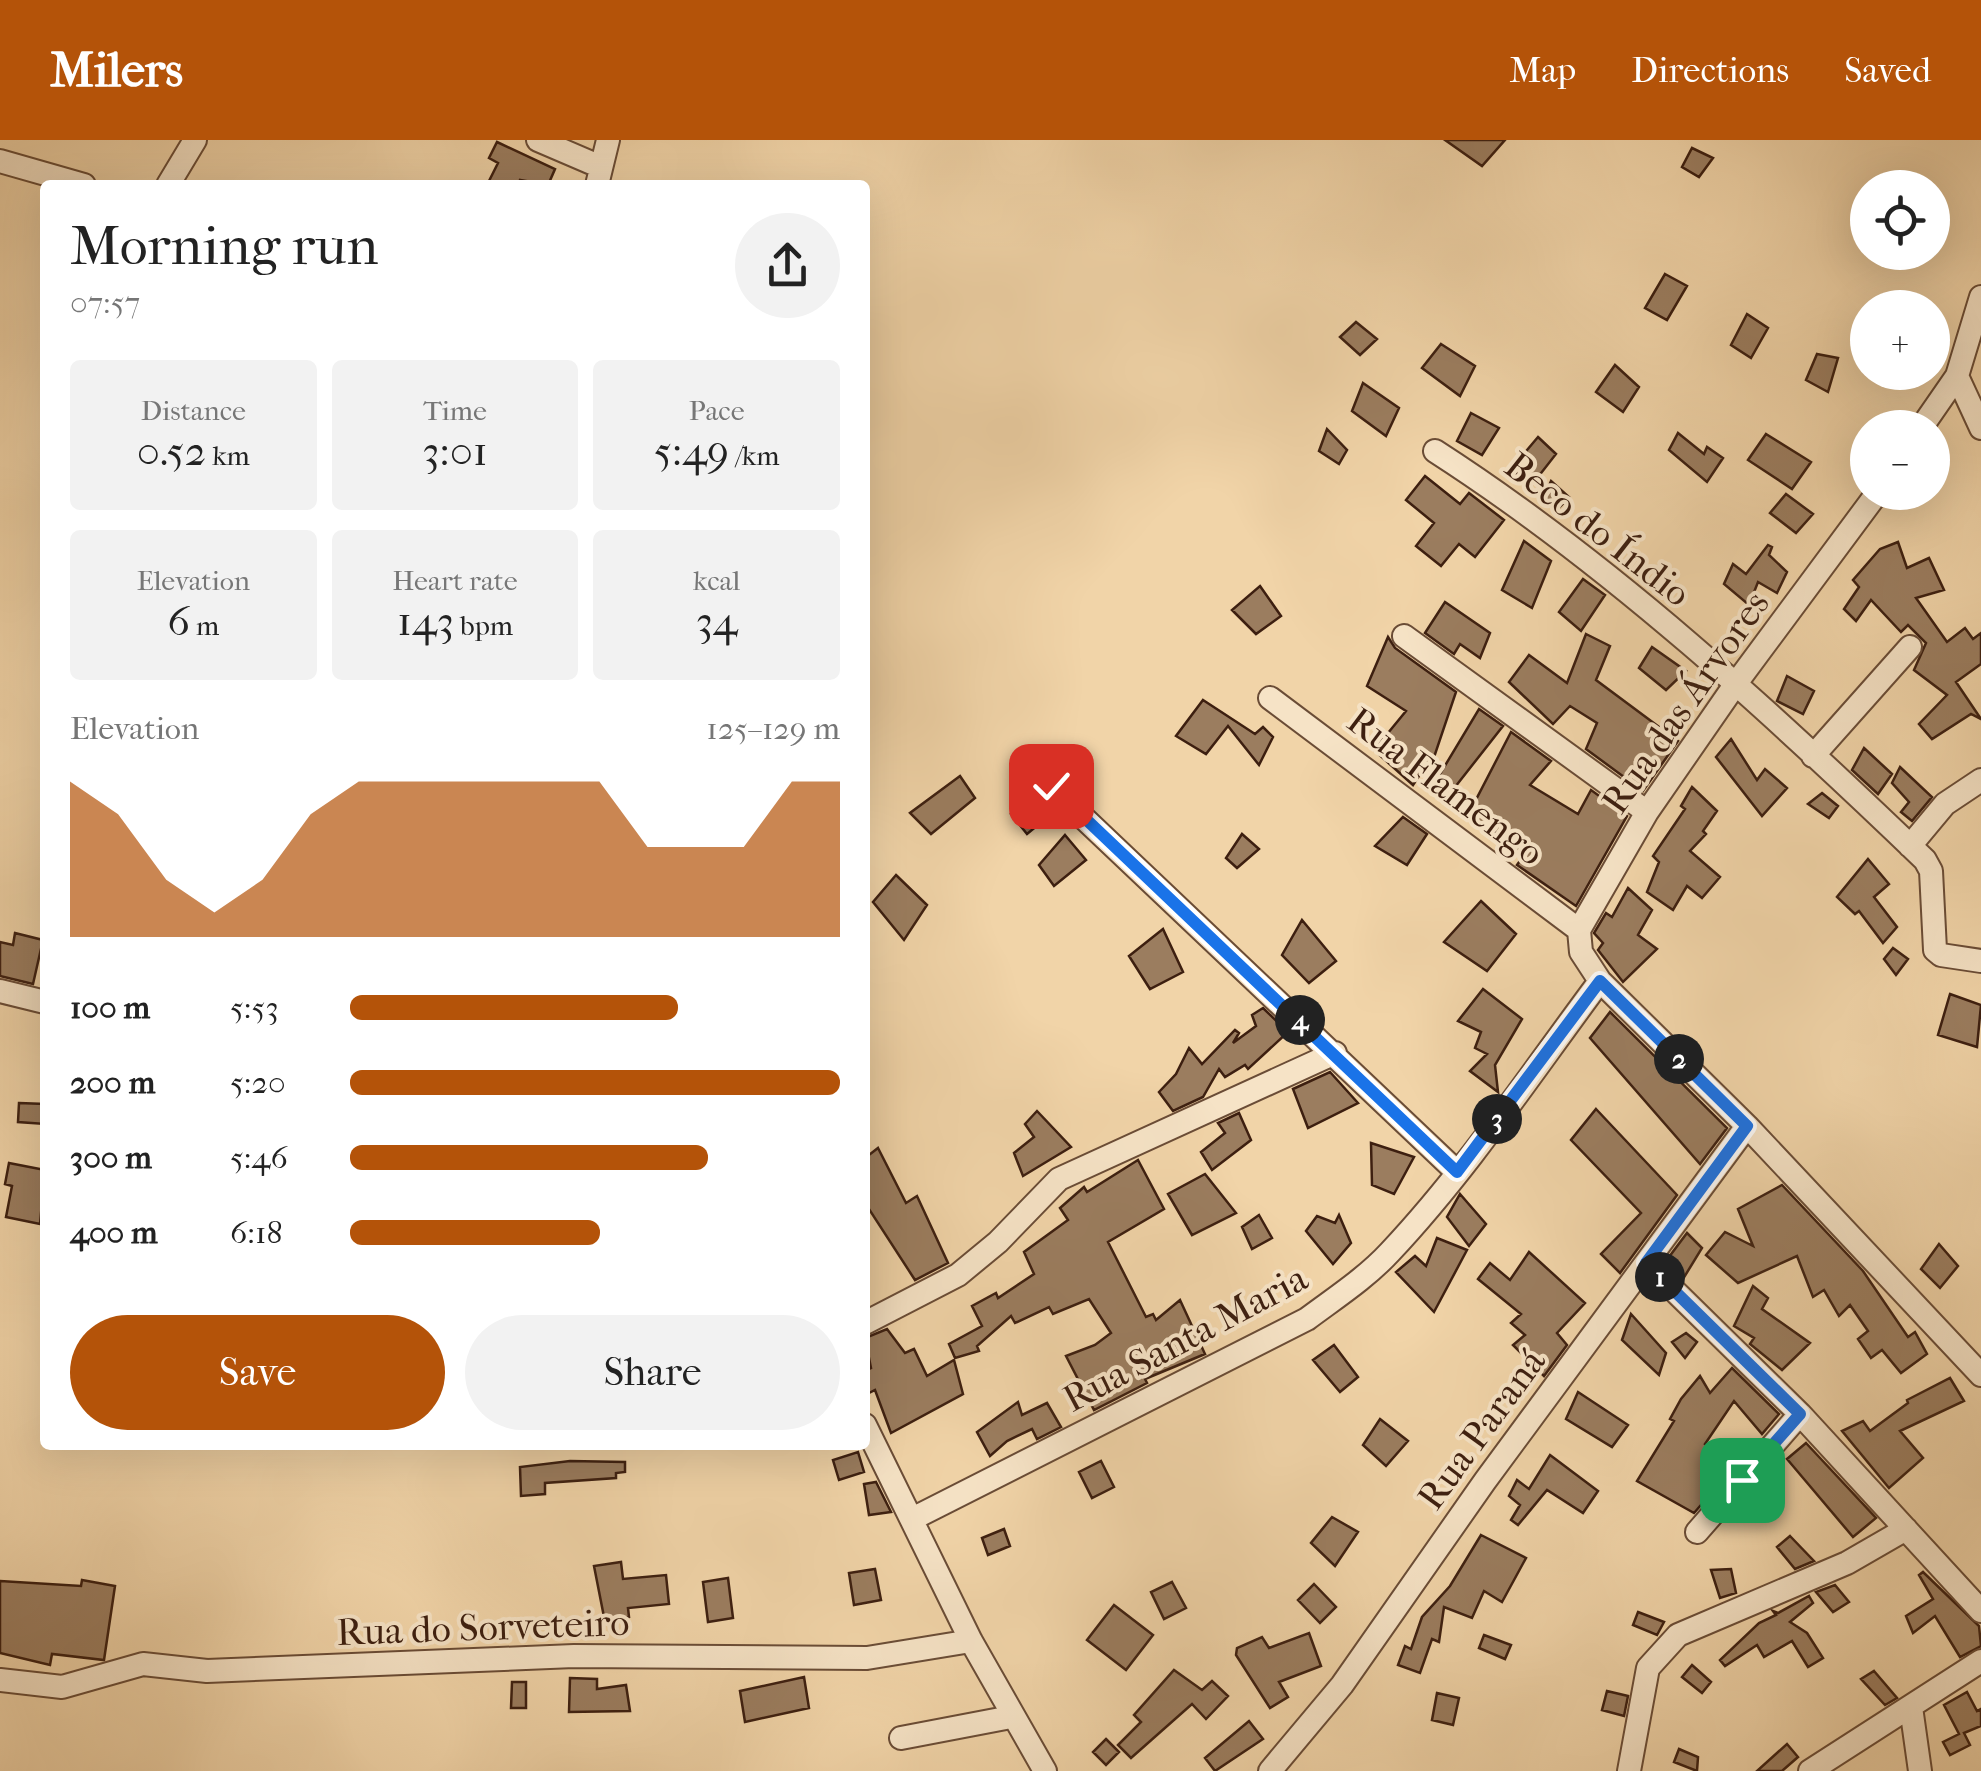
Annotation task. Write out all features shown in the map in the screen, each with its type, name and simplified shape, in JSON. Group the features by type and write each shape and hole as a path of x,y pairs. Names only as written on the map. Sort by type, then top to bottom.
{"street":[{"path":"171,180 196,140"},
{"path":"538,140 599,176 608,140"},
{"path":"0,161 66,180"},
{"path":"1933,410 1957,376 1981,296"},
{"path":"1957,376 1981,428"},
{"name":"Beco do Índio","path":"1435,451 1737,682 1910,846 1931,872 1935,950 1941,955 1981,961"},
{"name":"Rua das Árvores","path":"1579,930 1646,812 1865,510"},
{"path":"1404,636 1646,812"},
{"path":"1813,756 1910,647"},
{"name":"Rua Flamengo","path":"1270,698 1579,930"},
{"path":"1910,846 1946,804 1981,780"},
{"path":"1051,786 1457,1172"},
{"path":"1579,930 1579,945 1594,972 1747,1126 1981,1375"},
{"name":"Rua Santa Maria","path":"912,1519 1307,1319 1390,1252 1457,1172 1594,972"},
{"path":"0,991 40,1001"},
{"path":"870,1320 958,1274 998,1242 1059,1179 1335,1053"},
{"name":"Rua Paraná","path":"1270,1771 1342,1684 1747,1126"},
{"path":"1646,1263 1800,1414 1981,1611"},
{"path":"1697,1532 1800,1414"},
{"path":"870,1434 971,1641 1011,1718 1045,1771"},
{"path":"1629,1771 1648,1668 1655,1656 1678,1636 1846,1563 1906,1529"},
{"name":"Rua do Sorveteiro","path":"0,1680 62,1687 143,1664 206,1671 554,1656 867,1658 971,1641"},
{"path":"1810,1771 1981,1661"},
{"path":"1911,1707 1920,1771"},
{"path":"901,1738 1011,1718"}],"building":[{"path":"1445,140 1505,140 1482,166"},
{"path":"497,142 555,169 550,180 490,180 498,163 489,158"},
{"path":"1692,148 1713,158 1699,177 1682,167"},
{"path":"1665,274 1687,286 1667,320 1645,308"},
{"path":"1747,314 1768,328 1751,358 1731,345"},
{"path":"1356,322 1377,339 1360,355 1340,337"},
{"path":"1441,344 1475,366 1460,396 1422,368"},
{"path":"1817,354 1838,358 1828,392 1806,380"},
{"path":"1615,365 1639,387 1623,412 1596,392"},
{"path":"1363,383 1399,408 1386,436 1352,411"},
{"path":"1471,413 1499,428 1482,455 1457,441"},
{"path":"1327,429 1347,450 1339,464 1319,451"},
{"path":"1678,433 1704,454 1707,447 1723,458 1707,482 1669,450"},
{"path":"1766,434 1811,462 1792,489 1748,460"},
{"path":"1538,437 1556,454 1531,486 1511,469"},
{"path":"1425,476 1460,504 1469,493 1504,520 1475,557 1459,544 1441,566 1416,546 1434,523 1406,500"},
{"path":"1551,481 1569,497 1558,509 1544,497"},
{"path":"1786,494 1813,514 1796,533 1770,513"},
{"path":"1524,541 1551,561 1532,608 1502,590"},
{"path":"1898,542 1907,568 1929,558 1944,590 1916,598 1947,642 1965,628 1973,639 1981,633 1981,664 1956,682 1981,719 1971,714 1932,739 1919,724 1947,695 1914,670 1926,643 1908,625 1901,632 1871,600 1856,621 1844,609 1859,587 1853,580 1880,549"},
{"path":"1768,545 1772,547 1769,555 1787,572 1777,593 1758,582 1749,605 1724,584 1733,564 1746,574"},
{"path":"1583,579 1605,595 1581,631 1559,612"},
{"path":"1260,586 1281,616 1256,634 1232,610"},
{"path":"1445,602 1490,633 1480,658 1460,644 1454,654 1425,633"},
{"path":"1586,634 1610,646 1596,680 1678,741 1643,791 1586,749 1597,723 1570,706 1553,724 1509,682 1529,655 1567,683"},
{"path":"1388,637 1395,648 1456,692 1427,778 1421,773 1413,785 1374,750 1406,711 1367,686"},
{"path":"1652,647 1686,671 1666,690 1639,668"},
{"path":"1787,676 1814,691 1803,714 1777,701"},
{"path":"1203,700 1255,734 1263,727 1273,737 1259,765 1228,726 1206,754 1176,736"},
{"path":"1479,709 1503,726 1448,796 1434,784"},
{"path":"1511,732 1551,761 1530,785 1578,814 1591,790 1627,816 1576,906 1517,865 1522,858 1502,835 1466,819"},
{"path":"1731,739 1757,780 1765,769 1787,788 1762,816 1716,757"},
{"path":"1864,748 1892,774 1878,794 1852,770"},
{"path":"1900,767 1932,797 1912,821 1901,812 1909,802 1892,783"},
{"path":"960,776 975,798 931,834 910,813"},
{"path":"1692,787 1717,811 1703,831 1706,834 1690,851 1720,877 1702,898 1687,886 1673,910 1647,892 1659,862 1653,856 1685,809 1681,806"},
{"path":"1822,793 1838,806 1829,818 1808,804"},
{"path":"1031,797 1049,816 1027,834 1011,814"},
{"path":"1403,817 1427,834 1407,865 1375,846"},
{"path":"1242,834 1259,849 1237,868 1226,858"},
{"path":"1065,835 1086,860 1054,886 1039,865"},
{"path":"1868,859 1889,884 1874,897 1897,927 1883,943 1859,911 1855,914 1837,897"},
{"path":"896,875 927,905 904,940 873,902"},
{"path":"1628,888 1652,910 1638,935 1657,949 1623,982 1598,950 1603,943 1594,933 1606,913 1612,917"},
{"path":"1481,901 1516,934 1487,971 1444,942"},
{"path":"1302,920 1336,961 1309,983 1282,955"},
{"path":"1163,929 1183,972 1150,989 1129,956"},
{"path":"15,933 40,939 33,984 0,976 0,942 13,945"},
{"path":"1893,948 1908,959 1896,975 1884,959"},
{"path":"1483,989 1522,1019 1495,1065 1498,1092 1470,1071 1487,1054 1475,1048 1481,1032 1458,1021"},
{"path":"1950,994 1981,1005 1977,1047 1938,1035"},
{"path":"1263,1008 1288,1032 1248,1069 1245,1065 1225,1077 1219,1069 1203,1097 1173,1111 1159,1092 1176,1074 1189,1048 1202,1064 1235,1030 1239,1033 1233,1043 1256,1026 1252,1015"},
{"path":"1610,1012 1727,1128 1700,1164 1590,1038"},
{"path":"1330,1072 1358,1103 1308,1128 1293,1089"},
{"path":"19,1103 40,1104 40,1124 18,1122"},
{"path":"1596,1109 1677,1195 1620,1273 1601,1254 1641,1213 1571,1140"},
{"path":"1037,1111 1071,1147 1023,1176 1014,1153 1034,1137 1025,1124"},
{"path":"1239,1113 1251,1140 1212,1170 1201,1152 1225,1133 1218,1123"},
{"path":"1371,1143 1414,1157 1394,1194 1372,1185"},
{"path":"878,1148 906,1203 917,1196 948,1263 915,1280 870,1211 870,1154"},
{"path":"1138,1160 1164,1209 1108,1242 1146,1317 1153,1314 1156,1320 1180,1300 1205,1354 1145,1379 1147,1383 1094,1410 1066,1356 1095,1345 1111,1333 1089,1299 1053,1314 1049,1307 1015,1323 1011,1316 977,1346 979,1351 955,1358 949,1344 982,1326 972,1306 996,1293 998,1298 1034,1274 1024,1252 1068,1220 1060,1208 1084,1187 1087,1192"},
{"path":"9,1163 40,1169 40,1224 6,1217 12,1186 5,1184"},
{"path":"1205,1174 1236,1213 1192,1235 1168,1194"},
{"path":"1782,1185 1863,1271 1908,1337 1915,1332 1927,1354 1901,1373 1882,1350 1871,1358 1858,1339 1868,1331 1850,1305 1839,1316 1824,1290 1813,1297 1797,1256 1738,1283 1706,1255 1725,1232 1753,1246 1738,1209"},
{"path":"1460,1194 1486,1224 1469,1246 1447,1217"},
{"path":"1259,1215 1272,1238 1252,1249 1242,1227"},
{"path":"1339,1215 1351,1243 1333,1264 1306,1231 1317,1216 1335,1223"},
{"path":"1687,1233 1702,1248 1683,1279 1666,1261"},
{"path":"1437,1238 1467,1250 1434,1312 1396,1272 1415,1256 1426,1266"},
{"path":"1939,1244 1958,1266 1940,1288 1921,1269"},
{"path":"1529,1252 1585,1303 1557,1333 1567,1345 1544,1376 1513,1345 1525,1335 1511,1323 1521,1314 1478,1279 1490,1263 1510,1280"},
{"path":"1753,1286 1768,1298 1762,1309 1810,1343 1782,1370 1750,1344 1754,1338 1734,1326"},
{"path":"1631,1314 1666,1353 1659,1375 1622,1340"},
{"path":"887,1329 905,1353 914,1349 927,1376 954,1360 963,1394 891,1433 875,1390 870,1392 870,1336"},
{"path":"1686,1333 1697,1342 1685,1358 1672,1342"},
{"path":"1334,1345 1358,1377 1340,1392 1313,1360"},
{"path":"1732,1368 1779,1414 1762,1434 1734,1401 1705,1444 1734,1467 1694,1513 1637,1481 1674,1421 1670,1419 1681,1399 1700,1376 1710,1393"},
{"path":"1950,1378 1964,1401 1900,1431 1923,1458 1889,1488 1842,1431 1863,1421 1870,1431 1907,1400"},
{"path":"1578,1392 1628,1425 1612,1447 1566,1419"},
{"path":"1018,1402 1022,1415 1047,1403 1061,1427 1037,1439 1032,1429 1007,1441 990,1456 977,1432"},
{"path":"1380,1419 1408,1441 1386,1466 1363,1445"},
{"path":"1806,1443 1876,1518 1853,1537 1787,1459"},
{"path":"858,1452 864,1472 839,1480 833,1460"},
{"path":"1550,1455 1598,1491 1583,1513 1547,1490 1518,1525 1511,1520 1520,1505 1509,1496 1517,1480 1529,1489"},
{"path":"570,1461 625,1462 625,1472 616,1473 616,1478 545,1483 545,1494 521,1496 520,1467"},
{"path":"1101,1461 1114,1487 1092,1498 1079,1472"},
{"path":"876,1482 891,1512 869,1515 864,1484"},
{"path":"1332,1517 1358,1532 1335,1566 1311,1543"},
{"path":"1004,1529 1010,1546 988,1555 982,1538"},
{"path":"1481,1535 1526,1558 1502,1602 1484,1591 1472,1618 1444,1607 1439,1642 1432,1639 1420,1673 1398,1665 1405,1646 1411,1649 1422,1617 1450,1586"},
{"path":"1790,1536 1814,1561 1795,1569 1777,1547"},
{"path":"621,1562 623,1579 666,1575 669,1604 628,1608 629,1617 605,1622 594,1566"},
{"path":"875,1569 881,1600 854,1605 849,1573"},
{"path":"1731,1569 1736,1593 1720,1598 1711,1570"},
{"path":"1923,1572 1979,1626 1981,1646 1960,1657 1935,1616 1913,1633 1906,1616 1933,1599 1919,1575"},
{"path":"728,1578 733,1618 708,1622 703,1582"},
{"path":"82,1580 115,1586 104,1660 52,1654 50,1665 0,1653 0,1581 81,1586"},
{"path":"1172,1582 1186,1608 1164,1619 1151,1592"},
{"path":"1314,1584 1336,1607 1320,1623 1298,1600"},
{"path":"1835,1585 1849,1602 1833,1612 1816,1592"},
{"path":"1809,1596 1813,1603 1790,1622 1807,1633 1823,1658 1808,1667 1792,1641 1764,1657 1757,1645 1725,1666 1720,1660 1759,1623 1776,1615 1773,1611 1778,1613"},
{"path":"1114,1605 1153,1635 1126,1670 1087,1640"},
{"path":"1638,1612 1664,1622 1657,1635 1633,1625"},
{"path":"1309,1633 1321,1666 1279,1682 1288,1697 1270,1708 1236,1655 1237,1648 1262,1637 1269,1648"},
{"path":"1484,1635 1511,1645 1505,1659 1479,1648"},
{"path":"1692,1665 1711,1682 1702,1693 1682,1677"},
{"path":"1174,1670 1202,1690 1212,1681 1228,1696 1206,1719 1192,1704 1131,1758 1118,1745 1141,1722 1134,1715"},
{"path":"1874,1671 1897,1698 1885,1705 1861,1679"},
{"path":"804,1677 809,1708 745,1722 740,1691"},
{"path":"570,1678 597,1679 597,1689 626,1685 630,1711 569,1712"},
{"path":"512,1682 526,1682 526,1708 511,1708"},
{"path":"1607,1691 1628,1696 1624,1716 1602,1710"},
{"path":"1967,1692 1977,1711 1981,1709 1981,1726 1964,1733 1970,1745 1950,1755 1943,1742 1959,1734 1944,1705"},
{"path":"1437,1693 1459,1698 1453,1725 1432,1720"},
{"path":"1249,1721 1263,1739 1215,1771 1205,1758"},
{"path":"1106,1739 1119,1752 1106,1765 1093,1752"},
{"path":"1787,1744 1798,1757 1782,1771 1757,1771"},
{"path":"1679,1749 1698,1757 1697,1771 1674,1762"}],"route":[{"path":"1051,786 1457,1172 1600,981 1747,1126 1646,1263 1800,1414 1742,1480"}]}
